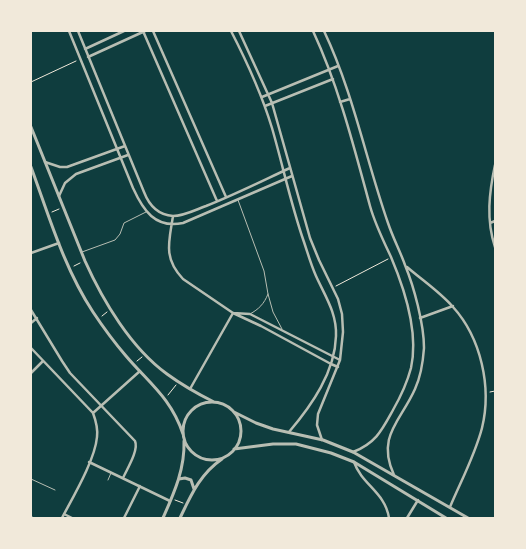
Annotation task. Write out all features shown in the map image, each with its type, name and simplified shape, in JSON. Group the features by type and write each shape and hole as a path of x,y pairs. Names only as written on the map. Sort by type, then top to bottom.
{"street":[{"path":"69,31 138,200 146,212 153,218 162,223 172,225 189,222 292,176"},
{"path":"78,31 145,196 150,204 160,212 173,216 186,214 290,168"},
{"path":"85,49 124,31"},
{"path":"88,57 143,31 217,201"},
{"path":"153,31 226,197"},
{"path":"231,31 262,96 272,127 295,217 310,261 331,306 336,322 336,338 331,364 313,400 289,432"},
{"path":"239,31 272,103 310,238 338,299 343,322 343,345 340,360 318,414 317,425 323,440"},
{"path":"314,31 333,79 371,208 405,294 411,322 413,345 411,367 407,382 381,432 369,444 353,452"},
{"path":"324,31 350,98 388,223 406,266 420,318 424,346 420,375 415,389 390,433 388,444 390,465 394,475"},
{"path":"262,96 338,66"},
{"path":"265,106 333,79"},
{"path":"340,102 350,98"},
{"path":"31,127 95,283 111,310 121,325 145,354 166,373 190,390 214,402"},
{"path":"45,162 60,167 67,167 125,146"},
{"path":"59,196 65,183 76,174 128,155"},
{"path":"495,164 489,204 490,223 495,248"},
{"path":"31,167 59,243 83,296 98,319 134,364 165,398 174,411 183,434 184,459 179,479 163,518"},
{"path":"173,216 169,254 176,272 183,279 232,313 261,326 338,367"},
{"path":"490,223 495,221"},
{"path":"31,253 59,243"},
{"path":"406,266 453,306 469,332 479,354 483,372 485,408 482,426 477,444 450,507"},
{"path":"420,318 453,306"},
{"path":"31,310 62,361 80,384 136,444 136,450 123,478"},
{"path":"232,313 250,314 282,329 340,360"},
{"path":"190,390 232,313"},
{"path":"31,323 37,318"},
{"path":"31,348 93,413 96,420 97,437 93,453 62,518"},
{"path":"31,373 43,361"},
{"path":"93,413 140,371"},
{"path":"183,434 184,424 191,410 204,403 222,403 234,412 256,423 323,440 353,452 468,518"},
{"path":"180,518 194,488 204,474 214,464 234,449 238,442 240,427 234,412"},
{"path":"184,439 189,448 196,455 206,459 216,460 225,456"},
{"path":"234,449 273,444 296,444 331,453 354,462 446,518"},
{"path":"89,462 170,501"},
{"path":"354,462 359,474 385,503 389,518"},
{"path":"179,479 188,479 193,483 194,488"},
{"path":"124,518 140,486"},
{"path":"406,518 418,500"},
{"path":"64,514 72,518"}],"lane":[{"path":"238,200 264,271 273,312 282,329"},
{"path":"82,252 115,240 120,234 124,223 146,212"},
{"path":"250,314 262,306 268,294"},
{"path":"108,480 111,473"},
{"path":"31,479 55,490"}],"path":[{"path":"31,82 80,59"},
{"path":"48,213 64,207"},
{"path":"332,288 391,258"},
{"path":"69,267 86,261"},
{"path":"98,319 111,310"},
{"path":"134,364 145,354"},
{"path":"165,398 178,382"},
{"path":"485,392 495,391"},
{"path":"170,501 173,502 174,500 186,505"}]}
